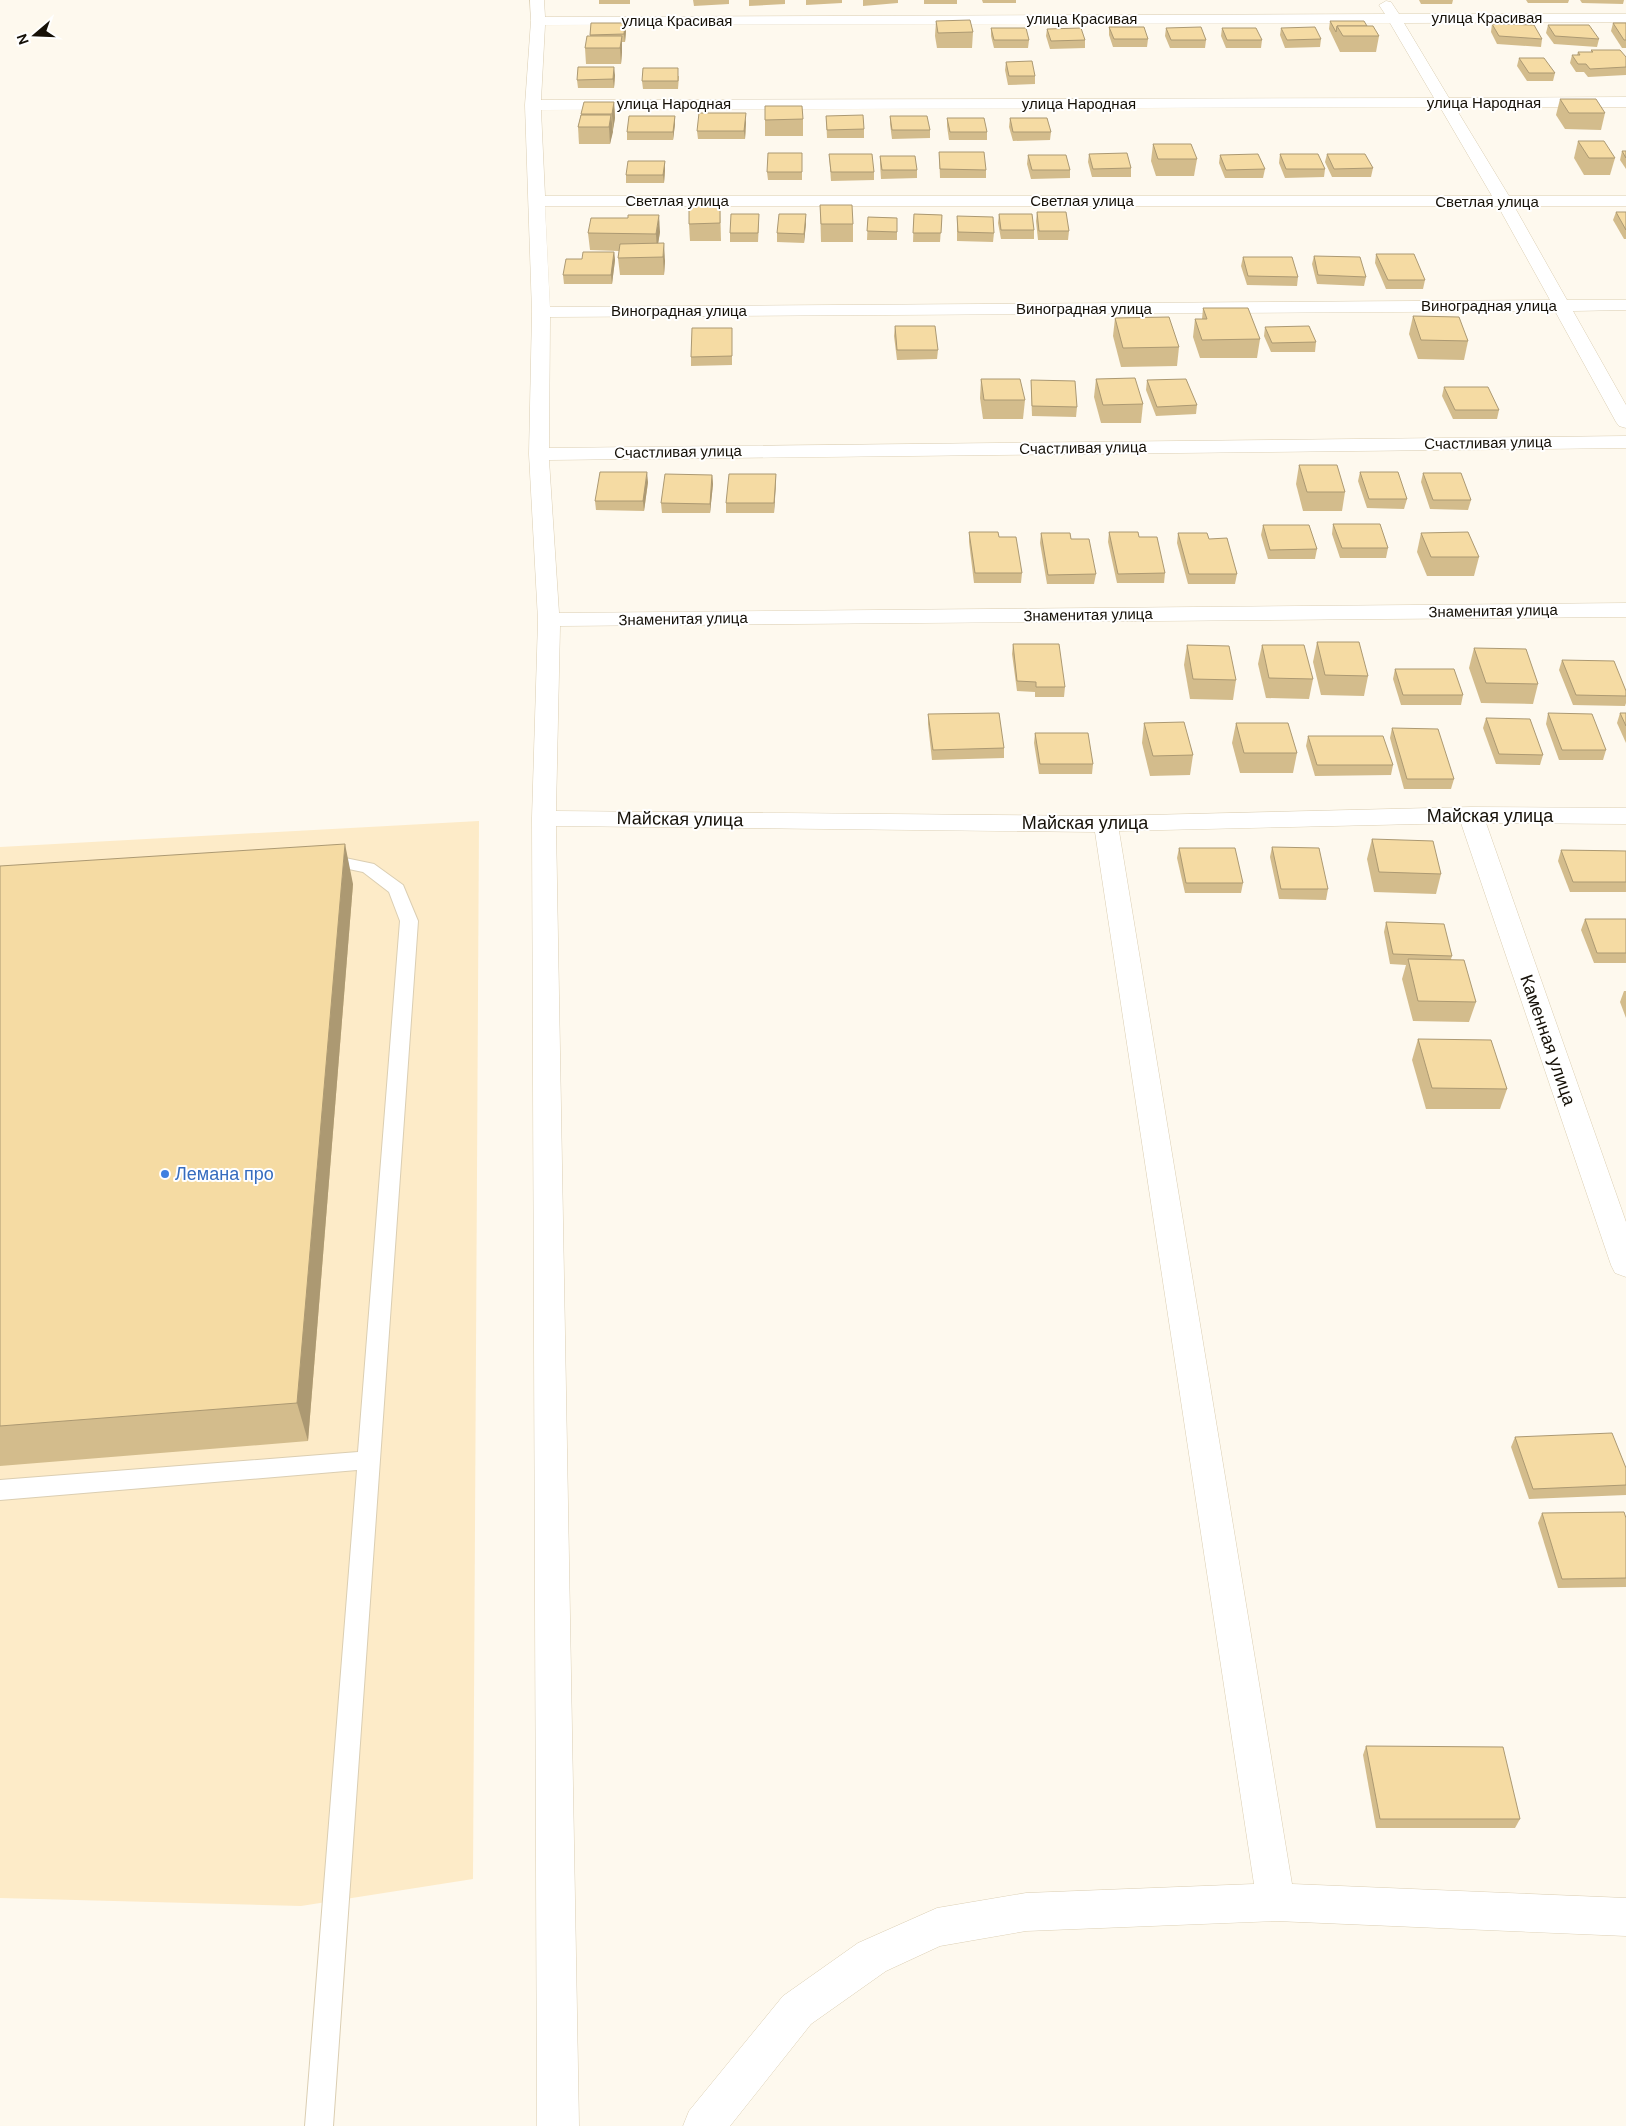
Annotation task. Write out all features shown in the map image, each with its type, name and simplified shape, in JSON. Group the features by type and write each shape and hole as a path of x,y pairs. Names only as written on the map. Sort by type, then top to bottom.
{"street":[{"path":"1383,0 1504,202 1626,422"},
{"path":"538,11 533,105 541,312 540,454 550,620 544,818 558,2126"},
{"name":"улица Красивая","path":"538,11 1626,18"},
{"name":"улица Народная","path":"533,105 1626,102"},
{"name":"Светлая улица","path":"538,201 1626,201"},
{"name":"Виноградная улица","path":"541,312 1626,305"},
{"name":"Счастливая улица","path":"540,454 1626,442"},
{"name":"Знаменитая улица","path":"550,620 1626,610"},
{"name":"Майская улица","path":"544,818 1106,824 1471,815 1626,816"},
{"name":"Каменная улица","path":"1471,815 1626,1265"},
{"path":"1106,824 1276,1902"},
{"path":"704,2126 797,2010 872,1957 937,1927 1026,1912 1276,1902 1626,1917"}],"lane":[{"path":"311,857 368,868 397,889 409,921 319,2126"},
{"path":"0,1490 369,1460"}],"shaded area":[{"path":"479,821 473,1879 301,1906 0,1898 0,847"}],"building":[{"path":"970,20 973,32 938,33 936,21"},
{"path":"1330,21 1364,21 1367,26 1337,26 1336,32"},
{"path":"591,23 625,23 624,34 590,35"},
{"path":"1613,23 1626,23 1626,40 1624,40"},
{"path":"1492,24 1534,25 1542,39 1499,36"},
{"path":"1548,25 1589,25 1599,39 1555,36"},
{"path":"1337,26 1373,26 1379,36 1343,36"},
{"path":"1109,27 1144,27 1148,39 1114,39"},
{"path":"1201,27 1206,40 1171,40 1166,28"},
{"path":"1315,27 1321,39 1287,40 1281,28"},
{"path":"991,28 1026,28 1029,40 994,40"},
{"path":"1081,28 1085,40 1051,41 1047,29"},
{"path":"1222,28 1256,28 1262,40 1227,40"},
{"path":"587,36 622,36 620,48 585,48"},
{"path":"1591,50 1620,50 1626,57 1626,67 1590,69 1586,64 1578,64 1572,55 1580,55 1578,52 1593,52"},
{"path":"1519,58 1544,58 1555,73 1529,73"},
{"path":"1032,61 1035,76 1009,76 1006,62"},
{"path":"578,67 614,67 613,79 577,80"},
{"path":"643,68 678,68 678,81 642,81"},
{"path":"1560,99 1596,99 1605,113 1569,113"},
{"path":"584,102 614,102 612,114 581,114"},
{"path":"765,106 802,106 803,119 765,120"},
{"path":"699,113 746,113 744,131 697,131"},
{"path":"581,115 611,115 609,127 578,127"},
{"path":"863,115 864,129 827,130 826,116"},
{"path":"629,116 675,116 673,132 627,132"},
{"path":"890,116 927,116 930,130 892,130"},
{"path":"947,118 984,118 987,132 950,132"},
{"path":"1010,118 1047,118 1051,132 1013,132"},
{"path":"1578,141 1604,141 1615,158 1589,158"},
{"path":"1153,144 1191,144 1197,159 1158,159"},
{"path":"939,152 984,152 986,170 940,169"},
{"path":"768,153 802,153 802,172 767,172"},
{"path":"1127,153 1131,168 1093,169 1089,154"},
{"path":"829,154 872,154 874,172 831,172"},
{"path":"1258,154 1265,169 1226,170 1220,155"},
{"path":"1280,154 1318,154 1325,169 1286,169"},
{"path":"1327,154 1365,154 1373,168 1334,169"},
{"path":"1028,155 1066,155 1070,170 1032,170"},
{"path":"880,156 915,156 917,170 882,170"},
{"path":"628,161 665,161 663,175 626,175"},
{"path":"720,203 720,223 689,224 689,204"},
{"path":"820,205 852,205 853,224 821,224"},
{"path":"1037,212 1066,212 1069,231 1039,231"},
{"path":"1616,212 1626,212 1626,230"},
{"path":"731,214 759,214 758,233 730,233"},
{"path":"779,214 806,214 804,234 777,233"},
{"path":"914,214 942,215 941,233 913,233"},
{"path":"999,214 1032,214 1034,230 1001,230"},
{"path":"628,215 659,215 656,234 588,233 591,218 628,218"},
{"path":"957,216 993,217 994,233 958,232"},
{"path":"868,217 897,218 897,232 867,231"},
{"path":"664,243 663,257 618,258 620,244"},
{"path":"583,252 614,252 611,275 563,275 566,259 582,259"},
{"path":"1376,254 1414,254 1425,280 1388,280"},
{"path":"1314,256 1360,257 1366,277 1318,275"},
{"path":"1243,257 1292,257 1298,277 1248,276"},
{"path":"1203,308 1248,308 1260,339 1202,340 1195,319 1207,319"},
{"path":"1413,316 1459,317 1468,341 1421,340"},
{"path":"1169,317 1179,347 1123,348 1115,318"},
{"path":"895,326 935,326 938,350 897,350"},
{"path":"1309,326 1316,342 1272,343 1265,327"},
{"path":"692,328 732,328 732,356 691,357"},
{"path":"1135,378 1143,404 1103,405 1096,379"},
{"path":"981,379 1020,379 1025,400 984,400"},
{"path":"1186,379 1197,405 1157,407 1147,380"},
{"path":"1031,380 1075,381 1077,407 1032,406"},
{"path":"1444,387 1488,387 1499,410 1455,410"},
{"path":"1299,465 1337,465 1345,492 1307,492"},
{"path":"600,472 647,472 643,501 595,501"},
{"path":"1360,472 1398,472 1407,499 1369,499"},
{"path":"1423,473 1461,473 1471,500 1433,500"},
{"path":"665,474 712,475 710,504 661,503"},
{"path":"729,474 776,474 774,503 726,503"},
{"path":"1333,524 1380,524 1388,548 1342,548"},
{"path":"1263,525 1309,525 1317,549 1270,550"},
{"path":"969,532 998,532 999,537 1016,537 1022,573 975,573"},
{"path":"1109,532 1138,532 1139,537 1157,537 1165,573 1118,574"},
{"path":"1468,532 1479,557 1431,557 1421,533"},
{"path":"1041,533 1070,533 1071,539 1089,539 1096,574 1048,575"},
{"path":"1178,533 1207,533 1209,539 1227,538 1237,574 1189,574"},
{"path":"1317,642 1359,642 1368,676 1325,675"},
{"path":"1013,644 1059,644 1065,687 1036,687 1036,682 1017,681"},
{"path":"1187,645 1229,646 1236,680 1193,679"},
{"path":"1262,645 1304,645 1313,679 1269,678"},
{"path":"1474,648 1526,649 1538,684 1486,683"},
{"path":"1562,660 1614,661 1626,691 1626,696 1576,695"},
{"path":"1395,669 1454,669 1463,695 1403,695"},
{"path":"999,713 1004,748 933,750 928,714"},
{"path":"1548,713 1592,714 1606,750 1562,750"},
{"path":"1620,713 1626,713 1626,726"},
{"path":"1486,718 1530,719 1543,755 1499,754"},
{"path":"1184,722 1193,755 1153,756 1144,723"},
{"path":"1236,723 1288,723 1297,753 1244,753"},
{"path":"1392,728 1438,729 1454,779 1407,779"},
{"path":"1035,733 1088,733 1093,764 1040,764"},
{"path":"1308,736 1383,736 1393,765 1317,765"},
{"path":"1372,839 1433,841 1441,874 1379,872"},
{"name":"Лемана про","path":"345,844 297,1403 0,1426 0,866"},
{"path":"1272,847 1319,848 1328,889 1281,889"},
{"path":"1179,848 1235,848 1243,883 1186,883"},
{"path":"1561,850 1626,851 1626,882 1573,882"},
{"path":"1585,919 1626,919 1626,953 1597,953"},
{"path":"1386,922 1444,924 1452,956 1393,954"},
{"path":"1408,959 1464,960 1476,1002 1418,1001"},
{"path":"1418,1039 1491,1040 1507,1089 1432,1088"},
{"path":"1612,1433 1626,1468 1626,1485 1533,1489 1515,1437"},
{"path":"1624,1512 1626,1518 1626,1578 1562,1579 1542,1513"},
{"path":"1366,1746 1503,1747 1520,1819 1380,1819"}],"place":[{"name":"Лемана про","path":"165,1174"}]}
